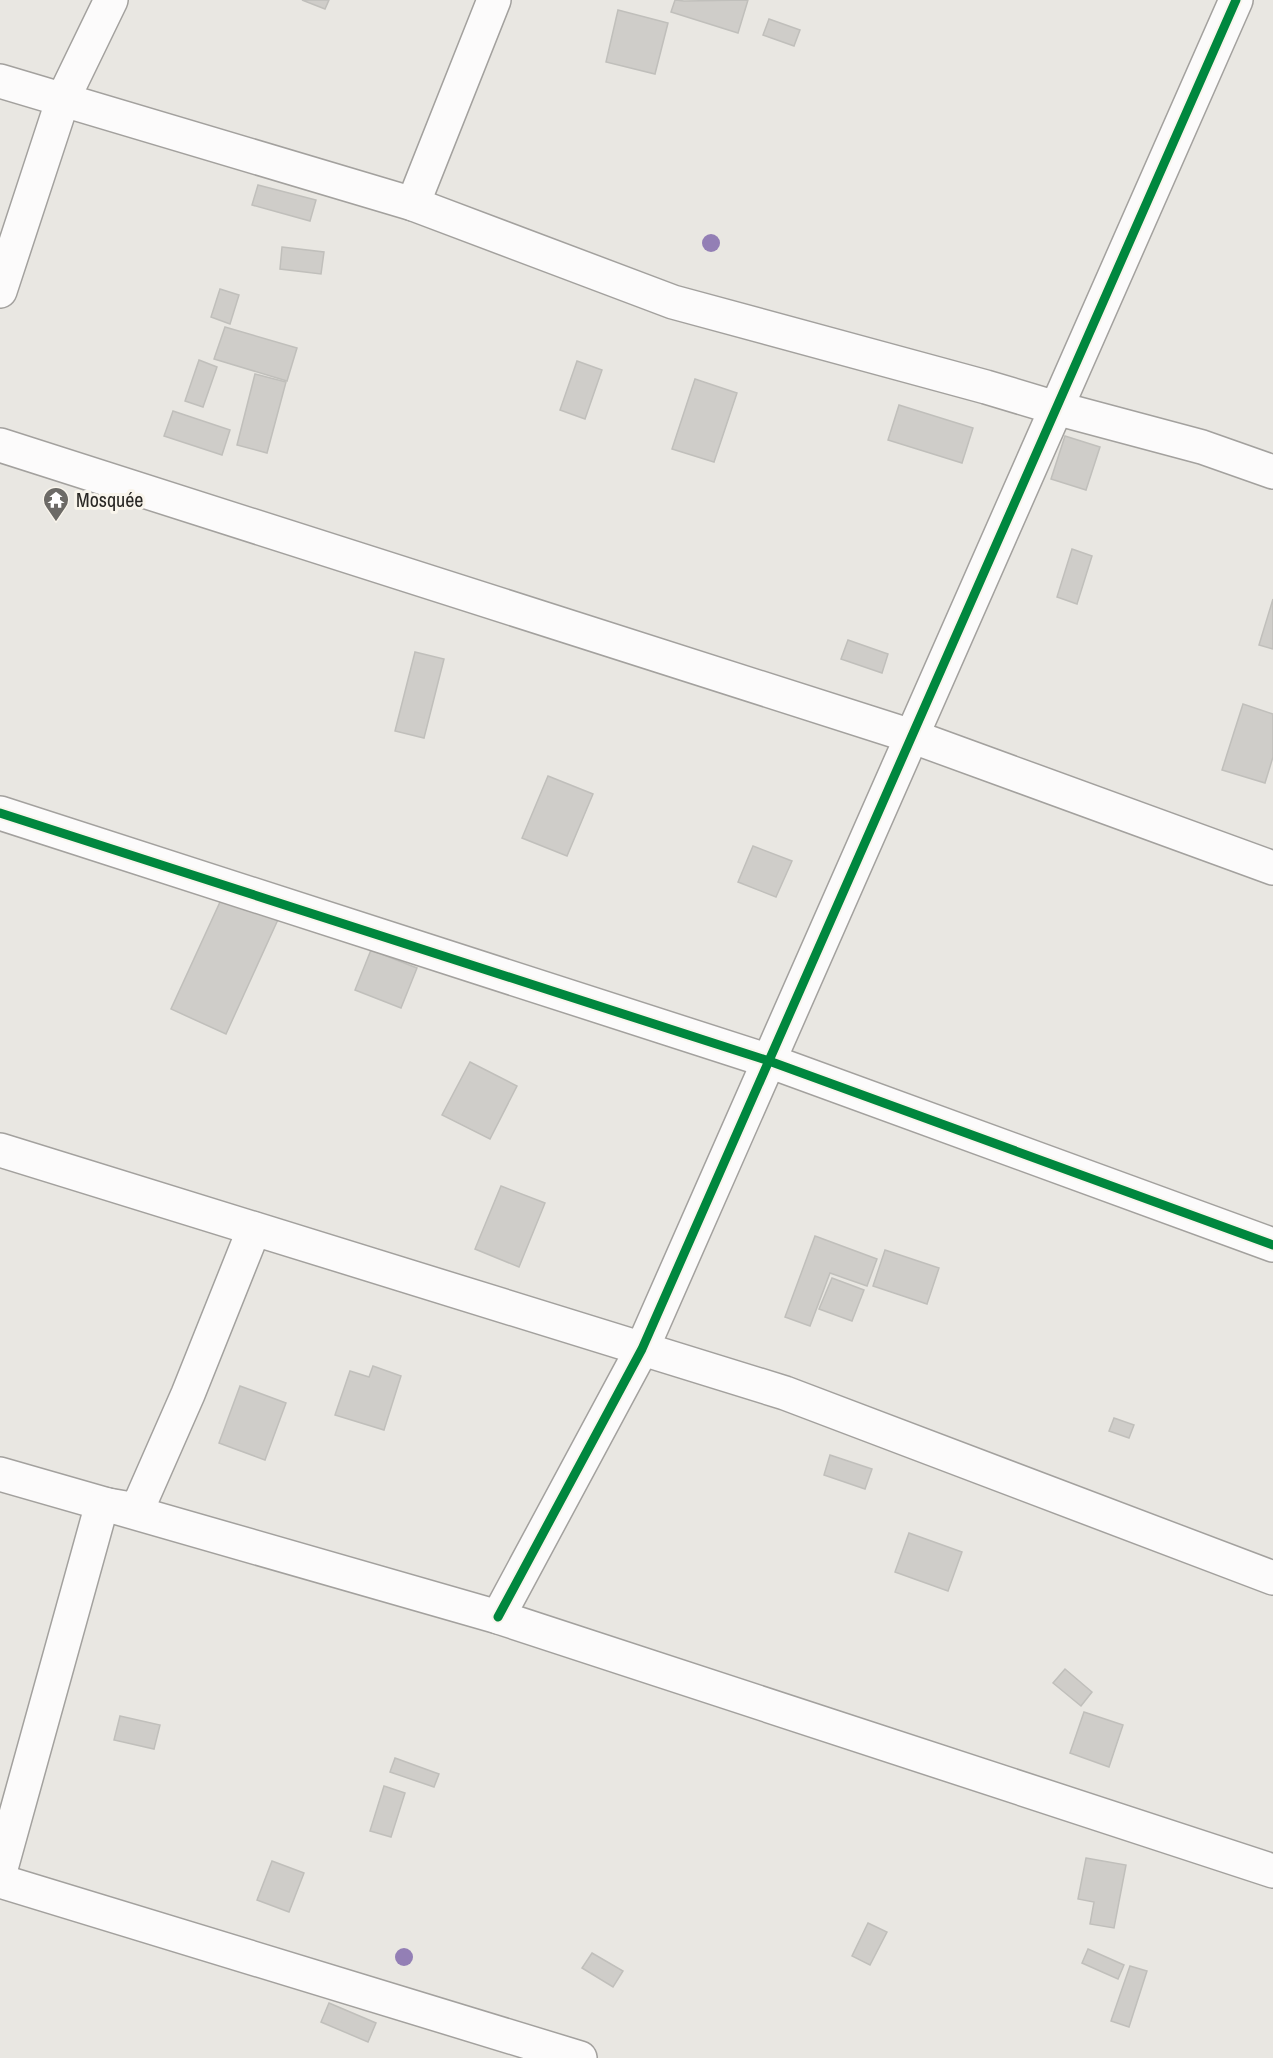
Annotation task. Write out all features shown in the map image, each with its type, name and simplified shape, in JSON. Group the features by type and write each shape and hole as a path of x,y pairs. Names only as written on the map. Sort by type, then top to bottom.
{"street":[{"path":"0,291 63,99 111,0"},
{"path":"413,204 494,0"},
{"path":"498,1617 642,1349 1236,0"},
{"path":"0,81 413,204 673,302 1202,447 1273,472"},
{"path":"0,445 911,736 1273,868"},
{"path":"0,813 769,1061 1273,1245"},
{"path":"0,1150 785,1393 1273,1578"},
{"path":"102,1504 137,1510 188,1394 254,1229"},
{"path":"0,1474 498,1617 1273,1871"},
{"path":"0,1872 102,1504"},
{"path":"0,1881 580,2058"}],"building":[{"path":"302,0 329,0 325,9"},
{"path":"675,0 748,0 738,33 671,12"},
{"path":"618,10 668,23 655,74 606,62"},
{"path":"769,19 800,30 794,46 763,35"},
{"path":"258,185 316,200 310,221 252,205"},
{"path":"282,247 324,252 321,274 280,269"},
{"path":"220,289 239,295 230,324 211,317"},
{"path":"225,327 297,348 287,381 214,359"},
{"path":"199,360 217,367 203,407 185,401"},
{"path":"577,361 602,370 585,419 560,410"},
{"path":"255,374 286,382 267,453 237,445"},
{"path":"695,379 737,393 714,462 672,449"},
{"path":"899,405 973,428 962,463 888,440"},
{"path":"173,411 230,430 222,455 164,436"},
{"path":"1065,436 1100,447 1086,490 1051,479"},
{"path":"1072,549 1092,556 1077,604 1057,597"},
{"path":"1273,599 1273,649 1259,645"},
{"path":"848,640 888,654 882,673 841,659"},
{"path":"415,652 444,659 424,738 395,731"},
{"path":"1243,704 1273,714 1273,757 1265,783 1222,770"},
{"path":"548,776 593,794 567,856 522,838"},
{"path":"753,846 792,861 776,897 738,882"},
{"path":"226,889 281,913 226,1034 171,1009"},
{"path":"371,950 417,968 401,1008 355,990"},
{"path":"470,1062 517,1086 490,1139 442,1115"},
{"path":"501,1186 545,1203 519,1267 475,1249"},
{"path":"815,1236 877,1259 867,1286 830,1273 810,1326 785,1317"},
{"path":"885,1250 939,1268 927,1304 873,1286"},
{"path":"832,1278 864,1290 852,1321 819,1309"},
{"path":"373,1366 401,1376 384,1430 335,1415 350,1371 369,1377"},
{"path":"240,1386 286,1403 265,1460 219,1443"},
{"path":"1114,1418 1134,1425 1129,1438 1109,1431"},
{"path":"830,1455 872,1469 865,1489 824,1475"},
{"path":"909,1533 962,1552 948,1591 895,1572"},
{"path":"1065,1669 1092,1692 1081,1706 1053,1683"},
{"path":"1084,1712 1123,1725 1109,1767 1070,1753"},
{"path":"120,1716 160,1725 154,1749 114,1740"},
{"path":"395,1758 439,1774 434,1787 390,1772"},
{"path":"384,1786 405,1793 391,1837 370,1831"},
{"path":"1086,1858 1126,1865 1114,1928 1090,1924 1094,1902 1078,1899"},
{"path":"272,1861 304,1873 289,1912 257,1900"},
{"path":"868,1923 887,1932 870,1965 852,1956"},
{"path":"1088,1949 1124,1965 1118,1979 1082,1963"},
{"path":"592,1953 623,1971 613,1987 582,1968"},
{"path":"1130,1966 1147,1971 1129,2027 1111,2021"},
{"path":"329,2003 376,2023 368,2042 321,2022"}],"cycle path":[{"path":"498,1617 642,1349 1236,0"},
{"path":"0,813 769,1061 1273,1245"}],"place":[{"name":"Mosquée","path":"56,523"}]}
